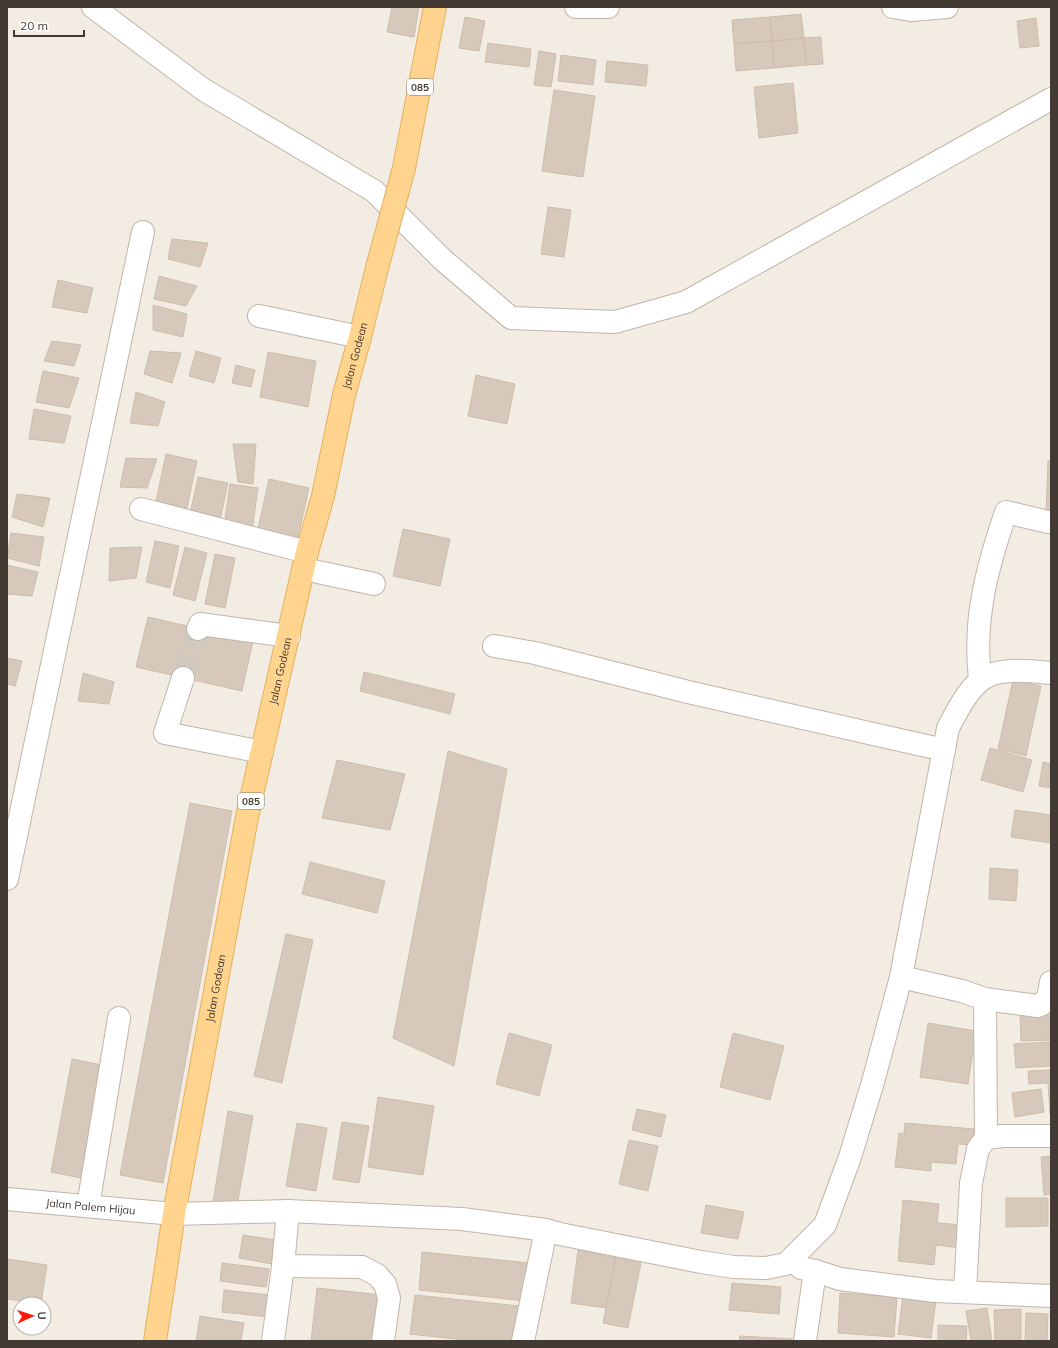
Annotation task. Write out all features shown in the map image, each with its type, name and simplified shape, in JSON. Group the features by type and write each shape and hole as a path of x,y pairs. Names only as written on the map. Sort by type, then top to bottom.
{"main road":[{"name":"Jalan Godean","path":"155,1341 174,1214 246,825 306,560 323,496 344,395 404,168 435,7"}],"street":[{"path":"93,7 204,90 374,191 443,260 511,318 614,322 686,302 1051,99"},
{"path":"576,7 608,7"},
{"path":"905,8 947,7"},
{"path":"7,879 143,232"},
{"path":"259,316 360,337"},
{"path":"141,509 306,560 374,584"},
{"path":"980,679 977,651 984,585 1006,512 1048,522"},
{"path":"198,629 200,624 289,636"},
{"path":"494,646 535,653 688,692 944,750"},
{"path":"786,1264 824,1225 850,1157 873,1082 901,977 948,728 963,698 980,679 1006,671 1051,673"},
{"path":"183,678 166,733 262,752"},
{"path":"901,977 962,991 985,999 1038,1006 1044,1004 1049,995 1051,982"},
{"path":"965,1291 971,1183 978,1149 986,1138 985,999"},
{"path":"88,1206 119,1018"},
{"path":"986,1138 1003,1136 1051,1136"},
{"name":"Jalan Palem Hijau","path":"7,1199 174,1214 288,1211 462,1219 546,1230 568,1236 734,1267 766,1268 786,1264"},
{"path":"273,1341 283,1266 288,1211"},
{"path":"523,1341 546,1230"},
{"path":"786,1264 840,1279 935,1291 965,1291 1051,1296"},
{"path":"283,1266 362,1267 377,1275 384,1284 389,1298 383,1341"},
{"path":"805,1341 814,1271"}],"building":[{"path":"392,7 419,7 414,37 387,32"},
{"path":"801,14 804,38 772,41 770,17"},
{"path":"465,17 485,21 479,51 459,48"},
{"path":"770,17 772,41 734,44 732,20"},
{"path":"1036,18 1039,46 1020,48 1017,21"},
{"path":"821,37 823,64 806,65 804,38"},
{"path":"804,38 806,65 774,68 772,41"},
{"path":"772,41 774,68 736,71 734,44"},
{"path":"488,43 531,49 529,67 485,62"},
{"path":"539,51 556,54 551,87 534,85"},
{"path":"561,55 596,60 593,85 558,81"},
{"path":"607,61 648,65 646,86 605,82"},
{"path":"793,83 798,133 759,138 754,87"},
{"path":"554,90 595,96 583,177 542,171"},
{"path":"548,207 571,210 564,257 541,254"},
{"path":"172,239 208,243 200,267 168,259"},
{"path":"159,276 197,286 186,306 154,299"},
{"path":"58,280 93,288 87,313 52,307"},
{"path":"153,305 187,314 183,337 153,330"},
{"path":"52,341 81,345 74,366 44,361"},
{"path":"150,351 181,353 172,383 144,374"},
{"path":"196,351 221,358 214,383 189,376"},
{"path":"268,352 316,361 308,407 260,397"},
{"path":"236,365 255,370 251,387 232,383"},
{"path":"43,371 79,378 69,408 36,402"},
{"path":"476,375 515,384 507,424 468,416"},
{"path":"136,392 165,402 158,426 130,423"},
{"path":"34,409 71,416 64,443 29,439"},
{"path":"233,444 256,444 253,484 238,482"},
{"path":"166,454 197,461 187,508 156,501"},
{"path":"126,458 157,459 147,488 120,487"},
{"path":"1048,461 1051,461 1051,511 1046,511"},
{"path":"198,477 228,483 220,520 190,514"},
{"path":"269,479 309,488 297,542 257,533"},
{"path":"230,484 258,488 252,530 224,526"},
{"path":"17,494 50,498 43,527 12,517"},
{"path":"403,529 450,539 440,586 393,576"},
{"path":"11,533 44,537 39,566 7,558"},
{"path":"155,541 179,546 170,588 146,582"},
{"path":"142,547 136,578 109,581 110,548"},
{"path":"185,547 207,553 195,601 173,595"},
{"path":"215,554 235,558 225,608 205,604"},
{"path":"7,565 38,572 32,596 7,594"},
{"path":"148,617 253,641 242,691 136,667"},
{"path":"7,658 22,661 15,686 7,684"},
{"path":"364,672 455,694 450,714 360,691"},
{"path":"83,673 114,682 109,704 78,701"},
{"path":"1013,680 1041,686 1026,756 998,749"},
{"path":"990,748 1032,760 1023,792 981,780"},
{"path":"448,751 507,769 454,1066 393,1038"},
{"path":"337,760 405,774 390,830 322,818"},
{"path":"1043,762 1051,764 1051,788 1039,786"},
{"path":"190,803 232,811 163,1183 120,1175"},
{"path":"1015,810 1051,815 1051,843 1011,837"},
{"path":"310,862 385,881 377,913 302,894"},
{"path":"990,868 1018,870 1016,901 989,899"},
{"path":"286,934 313,940 282,1083 254,1076"},
{"path":"1051,1015 1051,1040 1021,1041 1020,1016"},
{"path":"928,1023 976,1031 968,1084 920,1077"},
{"path":"509,1033 552,1045 539,1096 496,1084"},
{"path":"733,1033 784,1046 770,1100 720,1087"},
{"path":"1050,1042 1051,1066 1016,1068 1014,1044"},
{"path":"72,1059 107,1066 86,1179 51,1172"},
{"path":"1051,1070 1050,1114 1048,1083 1029,1084 1028,1071"},
{"path":"1041,1089 1044,1112 1015,1117 1012,1093"},
{"path":"378,1097 434,1106 423,1175 368,1167"},
{"path":"637,1109 666,1115 661,1137 632,1130"},
{"path":"228,1111 253,1116 237,1206 213,1202"},
{"path":"342,1122 369,1126 359,1183 333,1179"},
{"path":"297,1123 327,1128 316,1191 286,1186"},
{"path":"905,1123 974,1129 973,1145 958,1144 956,1164 931,1162 931,1171 895,1167 899,1133 904,1134"},
{"path":"629,1140 658,1146 648,1191 619,1184"},
{"path":"1051,1156 1051,1194 1044,1195 1041,1157"},
{"path":"1006,1198 1048,1198 1048,1226 1006,1227"},
{"path":"903,1200 939,1204 937,1223 964,1225 961,1248 936,1245 934,1265 898,1261"},
{"path":"706,1205 744,1212 738,1239 701,1233"},
{"path":"243,1235 276,1240 272,1264 239,1258"},
{"path":"578,1250 616,1258 606,1308 571,1303"},
{"path":"422,1252 529,1263 526,1301 419,1290"},
{"path":"616,1258 641,1263 628,1328 603,1323"},
{"path":"7,1259 47,1265 42,1296 12,1296 12,1300 7,1299"},
{"path":"222,1263 269,1269 266,1287 220,1281"},
{"path":"732,1283 781,1287 779,1314 729,1310"},
{"path":"317,1288 382,1295 377,1341 311,1341"},
{"path":"224,1290 271,1295 269,1317 222,1312"},
{"path":"840,1293 897,1297 894,1337 838,1333"},
{"path":"415,1295 519,1306 515,1341 474,1341 410,1334"},
{"path":"903,1296 936,1300 931,1338 898,1334"},
{"path":"987,1308 992,1341 971,1341 966,1311"},
{"path":"1021,1309 1021,1341 995,1341 994,1310"},
{"path":"1026,1313 1048,1314 1047,1341 1025,1341"},
{"path":"200,1316 244,1323 241,1341 196,1341"},
{"path":"938,1325 967,1326 966,1341 938,1341"},
{"path":"740,1336 792,1339 792,1341 739,1341"}],"tunnel":[{"path":"183,678 198,629"}]}
